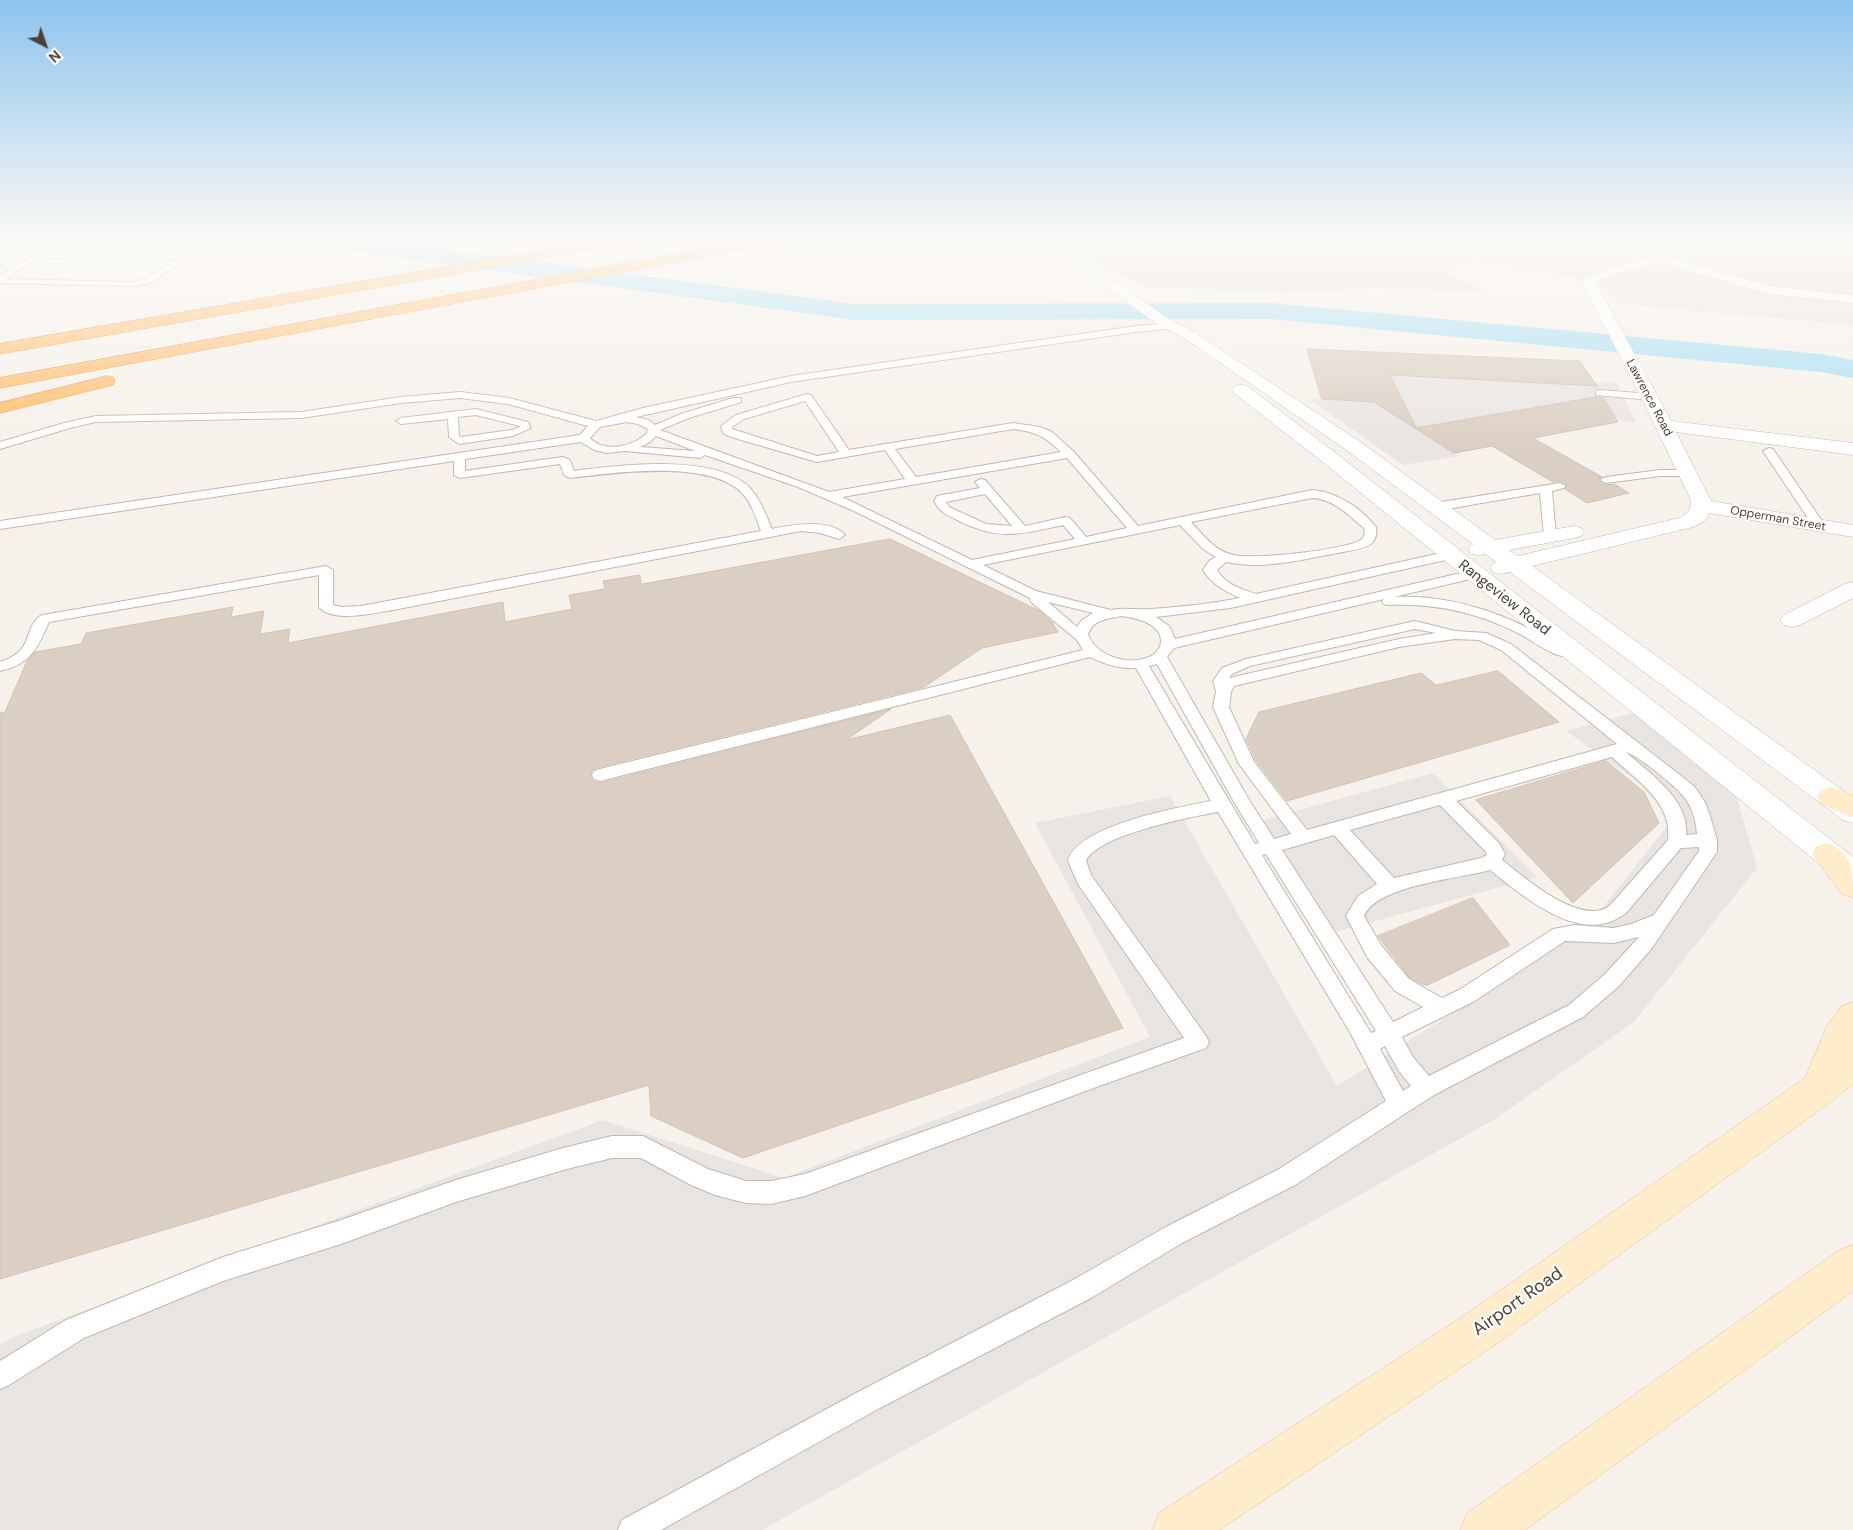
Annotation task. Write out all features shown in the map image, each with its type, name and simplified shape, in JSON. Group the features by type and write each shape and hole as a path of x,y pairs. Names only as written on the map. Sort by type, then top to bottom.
{"highway":[{"path":"0,337 179,308"},
{"path":"0,349 233,308"},
{"path":"0,383 405,308"},
{"path":"138,373 449,308"},
{"path":"0,408 121,377"}],"main road":[{"path":"1827,854 1853,886"},
{"path":"1818,1089 1839,1037 1853,1017"},
{"name":"Airport Road","path":"1176,1530 1477,1332 1818,1089 1853,1062"},
{"path":"1484,1530 1853,1266"}],"street":[{"name":"Rangeview Road","path":"1144,308 1450,555 1853,874"},
{"name":"Lawrence Road","path":"1601,308 1688,473 1700,508"},
{"name":"Rangeview Road","path":"1166,325 1352,445 1434,507 1846,806"},
{"path":"1663,425 1853,449"},
{"path":"1450,555 1638,522 1700,508 1699,516 1686,523 1474,574"},
{"name":"Opperman Street","path":"1700,508 1853,531"},
{"path":"1792,620 1853,590"}],"lane":[{"path":"613,449 638,445 650,438 653,430 702,411 781,388 1166,325"},
{"path":"0,525 584,438 590,429 597,425 643,411 791,379 1166,325"},
{"path":"1600,393 1650,398"},
{"path":"0,446 68,425 96,419 301,415 402,400 460,395 509,400 597,425"},
{"path":"846,454 807,397 740,416 726,426 727,431 735,435 817,459 846,454 887,446 989,429 1020,426 1048,434 1070,454 1136,531"},
{"path":"682,442 680,433 686,423 702,411"},
{"path":"401,421 453,414 478,412 524,424 526,428 513,433 459,441 454,437 453,414"},
{"path":"617,420 637,420 650,425 653,430 722,458 858,508 1031,594 1108,613 1172,612 1253,598 1450,555"},
{"path":"584,438 593,447 722,458"},
{"path":"887,446 912,480"},
{"path":"1769,451 1820,526"},
{"path":"827,496 1070,454"},
{"path":"459,457 460,475 562,460 566,462 570,474 653,467 687,469 726,478 743,488 755,504 768,533"},
{"path":"972,470 1022,530"},
{"path":"1606,480 1660,473 1688,473"},
{"path":"1434,507 1560,486"},
{"path":"1546,489 1550,536"},
{"path":"987,490 948,497 940,501 944,508 986,529 1022,530 1066,521 1084,542"},
{"path":"971,564 1084,542 1183,521 1318,494 1335,499 1370,527 1371,531 1370,538 1355,546 1261,562 1240,561 1225,557 1213,550 1183,521"},
{"path":"0,668 18,661 26,654 43,619 326,570 326,607 330,610 344,611 398,605 802,527 839,535"},
{"path":"1225,557 1214,564 1210,570 1212,575 1228,587 1253,598"},
{"path":"1108,613 1096,616 1082,628 1081,637 1084,645 1090,652 1114,662 1141,664 1164,651 1332,607 1474,574"},
{"path":"1031,594 1081,637"},
{"path":"1332,607 1397,600 1423,600 1454,604 1480,611 1537,637 1622,691"},
{"path":"1135,614 1147,617 1165,630 1169,638 1164,651 1242,802 1390,1035 1406,1064 1426,1088"},
{"path":"632,1530 869,1400 1082,1289 1174,1235 1287,1177 1426,1088 1576,1011 1612,980 1645,944 1708,852 1708,840 1699,807 1692,794 1622,748 1506,647 1481,636 1455,635 1399,643 1229,682 1224,692 1221,707 1247,764 1304,838"},
{"path":"600,775 1090,652"},
{"path":"1141,664 1222,805 1367,1045 1400,1106"},
{"path":"1250,852 1622,748"},
{"path":"1491,862 1541,898 1581,917 1609,916 1620,907 1676,842 1678,828 1672,809 1663,795 1622,748"},
{"path":"1442,798 1493,848 1496,856 1491,862 1390,886 1378,891 1356,910 1355,916 1374,951 1402,985 1442,1008"},
{"path":"0,1376 75,1329 223,1269 341,1232 456,1191 563,1159 612,1147 643,1147 684,1169 733,1190 761,1193 805,1185 1098,1077 1199,1042 1077,866 1077,857 1089,843 1107,835 1145,823 1222,805"},
{"path":"1338,828 1390,886"},
{"path":"1676,842 1708,840"},
{"path":"1367,1045 1466,996 1560,934 1570,932 1595,935 1622,935 1663,919"}],"shaded area":[{"path":"1669,308 1853,308 1853,325"},
{"path":"1390,375 1617,383 1636,422 1622,421 1583,399 1489,415 1420,431 1459,456 1403,465 1309,399 1386,403"},
{"path":"1637,712 1735,792 1757,868 1634,1022 1495,1119 762,1530 0,1530 0,1345 13,1337 603,1120 784,1178 1150,1037 1035,823 1170,796 1337,1086 1586,929 1679,811 1566,731"},
{"path":"1433,773 1537,877 1335,932 1256,822"}],"building":[{"path":"1307,349 1580,361 1597,386 1390,375 1416,428 1596,397 1603,398 1618,422 1533,438 1602,477 1598,479 1599,482 1606,485 1614,484 1629,493 1587,503 1565,489 1567,484 1561,481 1553,482 1492,446 1454,453 1374,402 1322,399"},
{"path":"890,539 1040,611 1052,622 1058,632 982,648 924,687 600,767 592,770 590,776 593,781 600,783 891,709 846,740 950,715 1123,1028 743,1158 651,1116 649,1085 0,1279 0,713 5,712 27,661 35,652 81,644 86,633 233,607 231,617 264,611 260,634 290,629 288,643 503,602 505,622 572,609 569,595 605,589 603,581 640,575 641,584"},
{"path":"1498,671 1559,722 1287,801 1256,761 1246,739 1259,712 1421,673 1436,685"},
{"path":"1606,761 1644,792 1659,823 1573,903 1476,800"},
{"path":"1473,898 1510,945 1428,985 1410,978 1378,936"}],"waterway":[{"path":"827,308 854,312 1271,311 1821,363 1853,369"}]}
